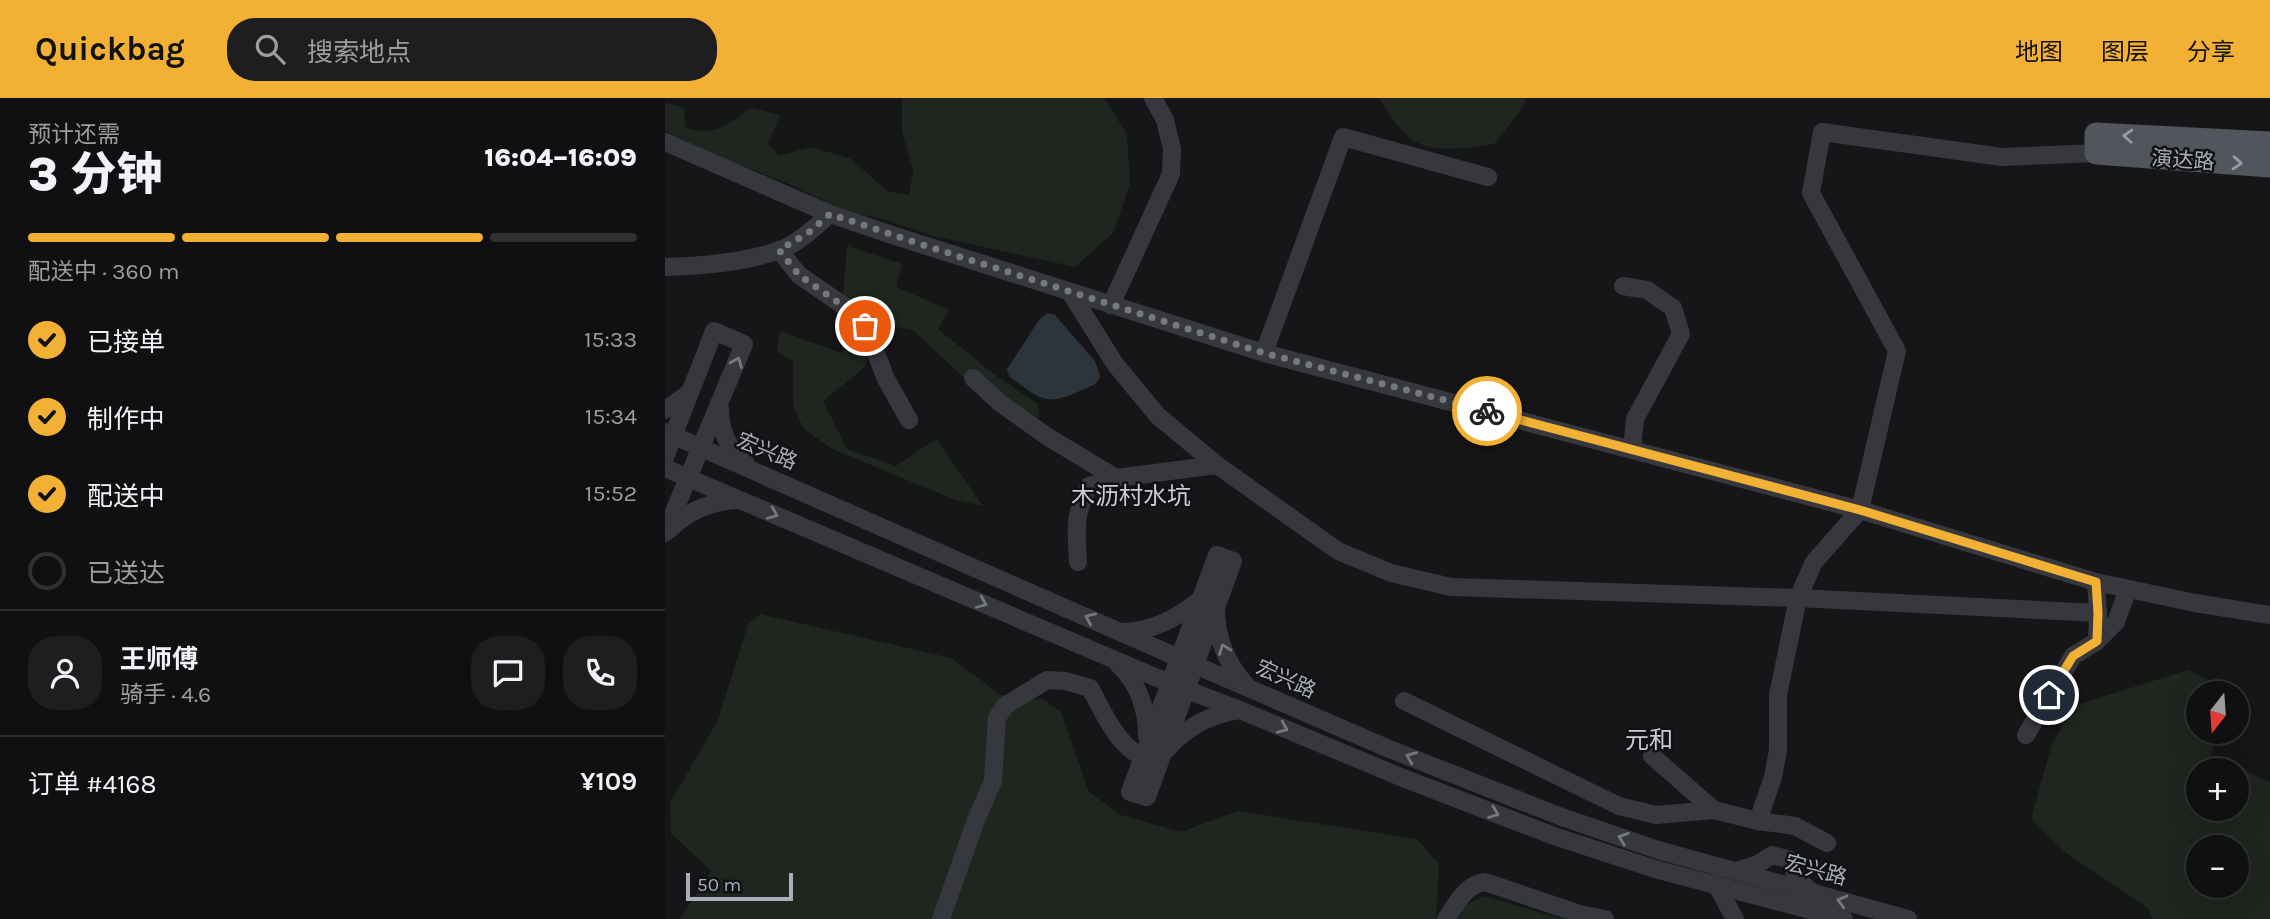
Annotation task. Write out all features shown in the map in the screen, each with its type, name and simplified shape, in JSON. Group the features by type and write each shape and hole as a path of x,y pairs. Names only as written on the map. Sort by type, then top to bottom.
{"main road":[{"name":"演达路","path":"2096,144 2270,143"},
{"name":"演达路","path":"2096,144 2270,166"}],"street":[{"path":"1111,305 1171,174 1173,149 1160,101"},
{"path":"1758,821 1773,777 1778,750 1778,695 1798,598 1814,562 1860,510 1897,351 1811,192 1822,132 2002,157 2096,144"},
{"path":"1264,353 1343,137 1489,177"},
{"path":"665,142 830,214 1264,353 1860,510 2096,582 2270,615"},
{"path":"665,267 748,257 779,250 808,233 830,214"},
{"path":"779,250 799,275 846,308 865,326 885,379 909,420"},
{"path":"1622,286 1647,290 1673,308 1681,334 1635,419 1632,449"},
{"path":"1070,292 1115,364 1158,416 1217,465 1338,551 1403,576 1451,587 1798,598 2098,613"},
{"path":"665,457 669,434 691,390 714,331 744,344 665,535"},
{"path":"973,378 1019,417 1116,478"},
{"path":"665,410 691,390"},
{"path":"720,405 726,439 737,456 751,468"},
{"name":"宏兴路","path":"669,434 1387,748 1559,816 1658,850 1734,871 1815,902 1844,919"},
{"path":"1078,562 1075,524 1089,486 1116,478 1217,465"},
{"name":"宏兴路","path":"665,468 1177,685 1403,778 1554,836 1655,869 1716,884 1908,919"},
{"path":"665,535 678,521 698,508 741,500"},
{"path":"2096,582 2097,641"},
{"path":"2025,735 2073,656 2097,641 2116,622 2127,589"},
{"path":"1122,632 1145,630 1168,622 1208,602"},
{"path":"1149,755 1208,602"},
{"path":"1208,602 1224,652 1248,687"},
{"path":"1110,657 1130,677 1143,702 1149,755"},
{"path":"941,919 976,820 993,781 997,718 1005,706 1047,680 1065,681 1090,688 1120,740 1131,751 1149,755 1174,741 1192,726 1215,715 1240,710"},
{"path":"1404,701 1619,806 1656,815 1714,810 1758,821 1795,826 1827,844"},
{"path":"1653,756 1714,810"},
{"path":"1734,871 1751,868 1772,855 1790,860 1797,879 1815,902 1791,919"},
{"path":"1446,919 1461,895 1475,884 1485,882 1580,914 1605,919"},
{"path":"1716,884 1735,919"}],"shaded area":[{"path":"902,98 1104,98 1127,134 1130,184 1113,233 1075,267 933,236 883,219 841,210 796,187 710,153 665,131 665,102 684,108 685,127 694,130 719,128 750,108 780,115 768,144 779,156 811,147 851,159 887,191 909,195 913,170 902,131"},
{"path":"1379,98 1526,98 1520,112 1494,144 1446,149 1427,146 1407,136"},
{"path":"847,246 902,264 896,287 949,310 938,329 995,375 1038,404 1039,417 1029,430 979,392 913,330 877,323 865,367 823,401 847,449 896,466 936,439 983,506 956,500 832,449 804,429 793,406 793,362 777,351 780,331 842,353 863,312 843,297"},
{"path":"1047,313 1055,315 1095,361 1100,376 1092,386 1052,399 1045,399 1029,391 1009,376 1007,369 1039,320"},
{"path":"760,614 951,658 1001,695 1044,700 1061,712 1089,792 1121,815 1181,832 1238,811 1417,839 1439,864 1436,919 680,919 711,871 671,833 670,803 718,720 748,624"},
{"path":"2188,670 2209,681 2186,681 2186,744 2214,744 2211,755 2218,758 2186,758 2186,821 2249,821 2249,772 2270,782 2270,919 2153,919 2148,908 2066,853 2031,819 2052,744 2067,718 2080,704"},
{"path":"1484,896 1563,919 1458,919 1464,906"}],"way so far":[{"path":"865,326 846,308 799,275 779,250 808,233 830,214 1264,353 1487,411"}],"district":[{"name":"木沥村水坑","path":"1131,496"},
{"name":"元和","path":"1649,740"}],"route":[{"path":"1487,411 1860,510 2096,582 2097,641 2073,656 2049,695"}]}
